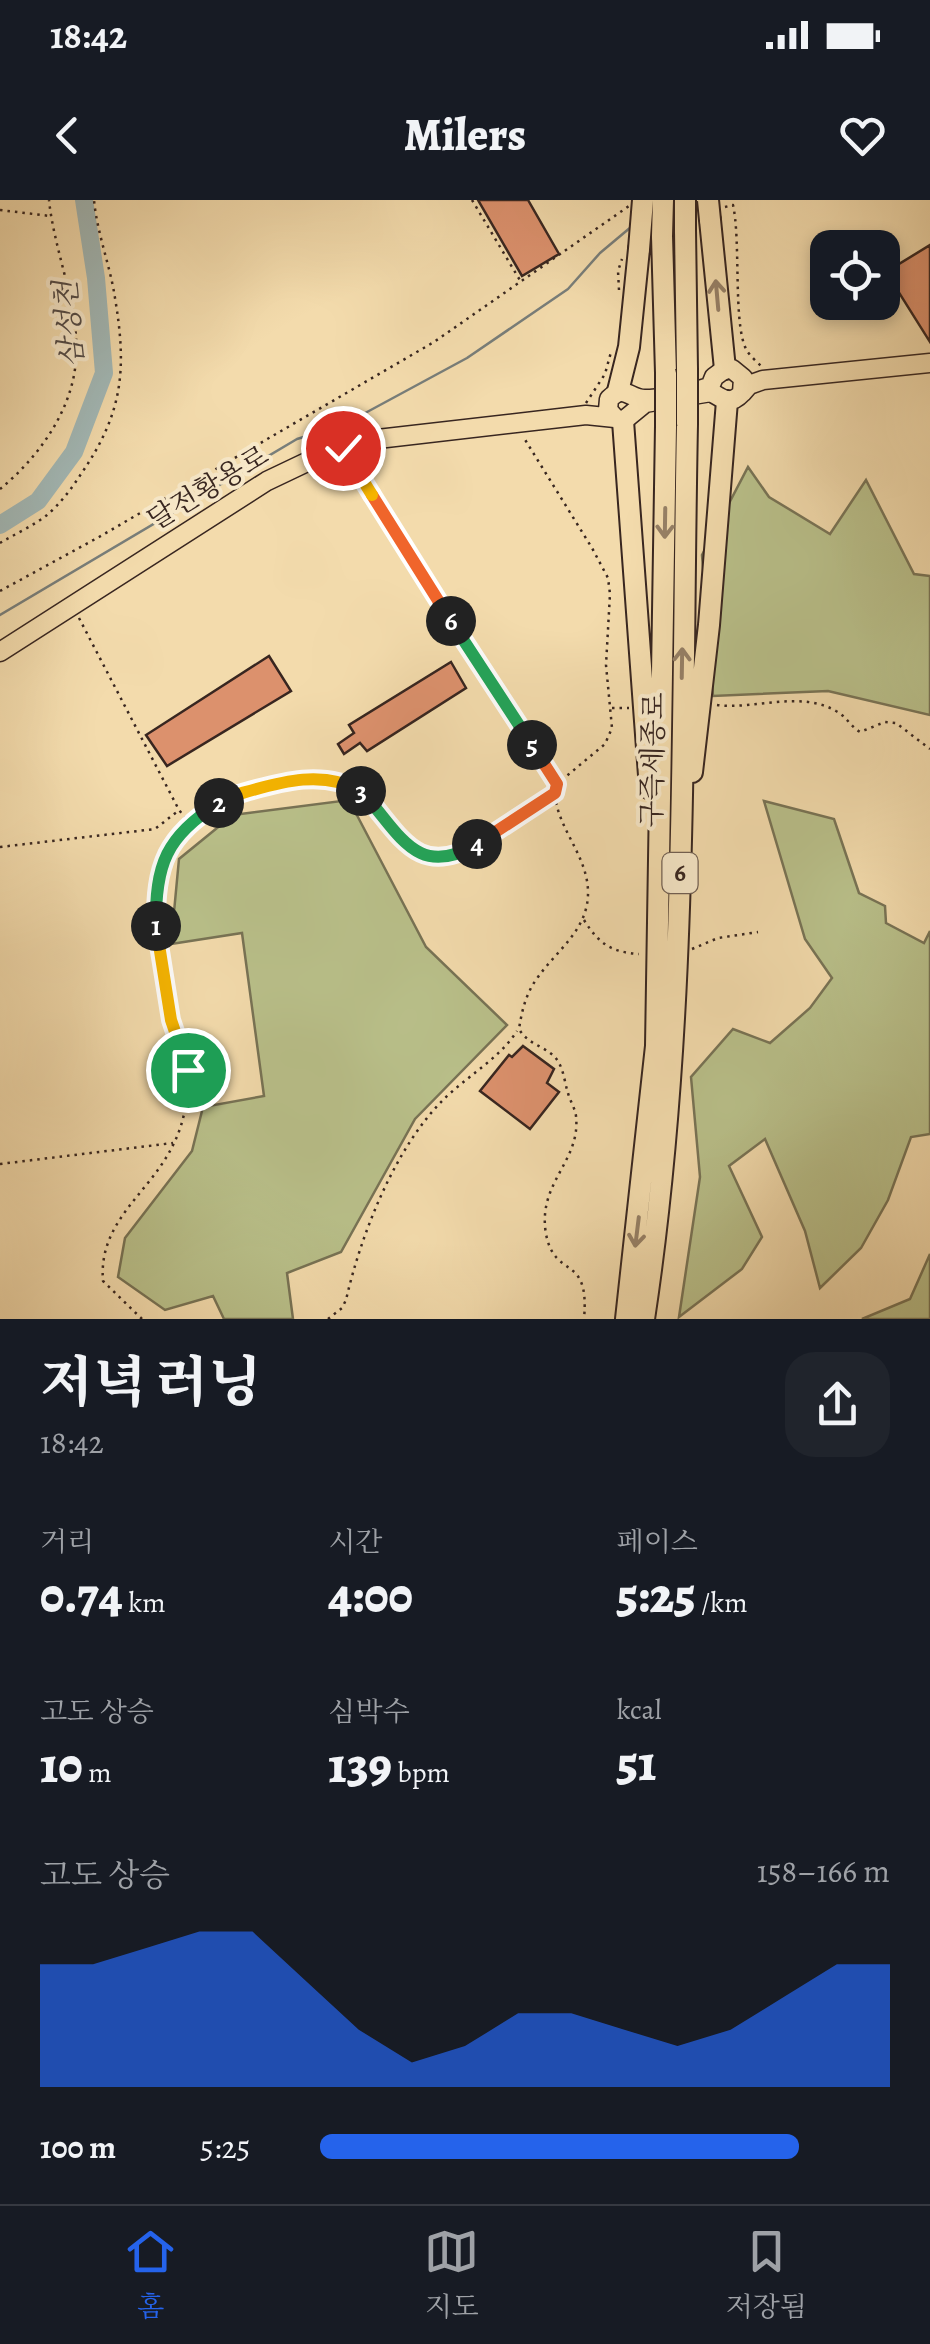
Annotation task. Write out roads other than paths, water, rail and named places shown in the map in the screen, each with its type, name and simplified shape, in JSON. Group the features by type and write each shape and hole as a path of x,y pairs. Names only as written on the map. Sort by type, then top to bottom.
{"highway":[{"path":"614,395 629,347 640,200"},
{"name":"구즉세종로","path":"644,1319 668,1106 676,981 677,425 666,373 663,200"},
{"name":"구즉세종로","path":"626,1319 656,1046 677,425 687,369 685,200"},
{"path":"676,981 689,886 694,752 733,384 709,210"},
{"path":"619,419 651,802 650,965 656,1046"}],"main road":[{"path":"586,415 619,419 645,404 733,384 930,363"},
{"path":"586,415 603,408 614,395 628,391 643,399 710,387 714,377 733,384"},
{"path":"614,395 608,410 619,419"},
{"name":"달전황용로","path":"0,652 267,481 343,448 369,440 586,415"}],"waterway":[{"name":"삼성천","path":"0,525 38,501 74,452 104,373 84,200"},
{"path":"0,615 297,439 343,425 467,358 568,289 600,253 631,227"}]}
